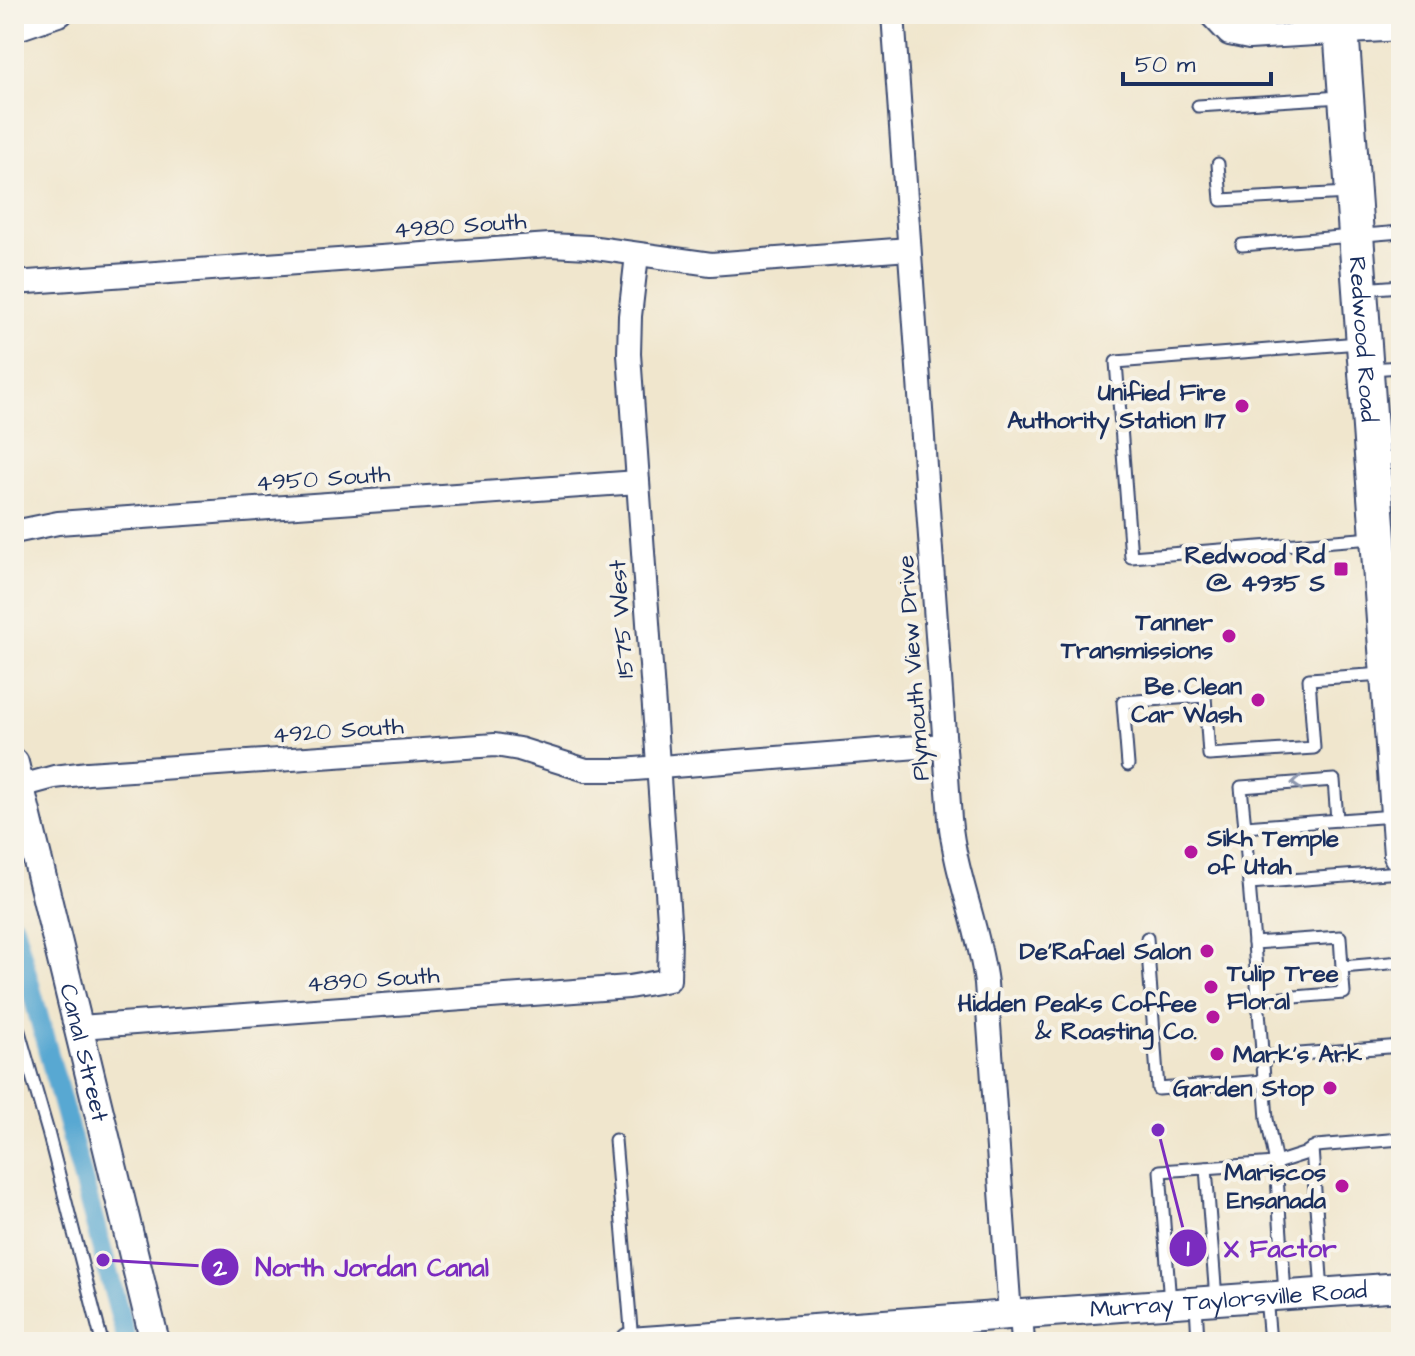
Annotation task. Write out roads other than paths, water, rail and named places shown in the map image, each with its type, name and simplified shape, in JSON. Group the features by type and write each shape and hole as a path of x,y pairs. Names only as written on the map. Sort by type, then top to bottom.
{"main road":[{"name":"Redwood Road","path":"1340,23 1364,356 1386,458 1378,538 1387,595 1392,663 1401,855"}],"street":[{"path":"14,30 61,14"},
{"name":"Plymouth View Drive","path":"893,14 944,745 955,857 979,938 986,983 1018,1324"},
{"path":"1210,14 1220,27 1239,37 1340,23 1401,29"},
{"name":"4980 South","path":"14,283 530,246 579,246 691,263 721,264 909,249"},
{"name":"1575 West","path":"637,255 629,354 670,934 669,980"},
{"name":"4950 South","path":"14,532 58,523 638,482"},
{"name":"4920 South","path":"17,774 54,777 495,745 519,749 586,770 657,769 944,745"},
{"name":"Canal Street","path":"17,774 155,1342"},
{"name":"4890 South","path":"80,1027 629,987 669,980"},
{"name":"Murray Taylorsville Road","path":"631,1342 1018,1324 1194,1302 1401,1287"}],"lane":[{"path":"1198,106 1345,97"},
{"path":"1218,164 1221,200 1353,193"},
{"path":"1242,245 1401,232"},
{"path":"1359,289 1401,286"},
{"path":"1378,538 1131,557 1116,362 1364,356 1401,367"},
{"path":"1128,765 1123,702 1205,696 1209,755 1314,748 1309,679 1392,663"},
{"path":"1270,1342 1275,1296 1276,1163 1267,1119 1241,787 1334,780 1337,820"},
{"path":"1245,827 1400,819"},
{"path":"1249,883 1401,872"},
{"path":"1254,943 1340,937 1344,993 1258,1000"},
{"path":"1147,938 1158,1089 1264,1081"},
{"path":"1342,967 1401,962"},
{"path":"14,1014 102,1342"},
{"path":"1262,1057 1401,1046"},
{"path":"1198,1342 1194,1302 1160,1171 1276,1163 1312,1148 1401,1139"},
{"path":"615,1140 631,1342"},
{"path":"1312,1148 1322,1292"},
{"path":"1194,1302 1206,1168"}],"waterway":[{"path":"14,926 126,1338"}],"place":[{"name":"Unified Fire Authority Station 117","path":"1242,406"},
{"name":"Redwood Rd @ 4935 S","path":"1341,569"},
{"name":"Tanner Transmissions","path":"1229,636"},
{"name":"Be Clean Car Wash","path":"1258,700"},
{"name":"Sikh Temple of Utah","path":"1191,852"},
{"name":"De'Rafael Salon","path":"1207,951"},
{"name":"Tulip Tree Floral","path":"1211,987"},
{"name":"Hidden Peaks Coffee & Roasting Co.","path":"1213,1017"},
{"name":"Mark's Ark","path":"1217,1054"},
{"name":"Garden Stop","path":"1330,1088"},
{"name":"X Factor","path":"1158,1130"},
{"name":"Mariscos Ensanada","path":"1342,1186"},
{"name":"North Jordan Canal","path":"103,1260"}]}
